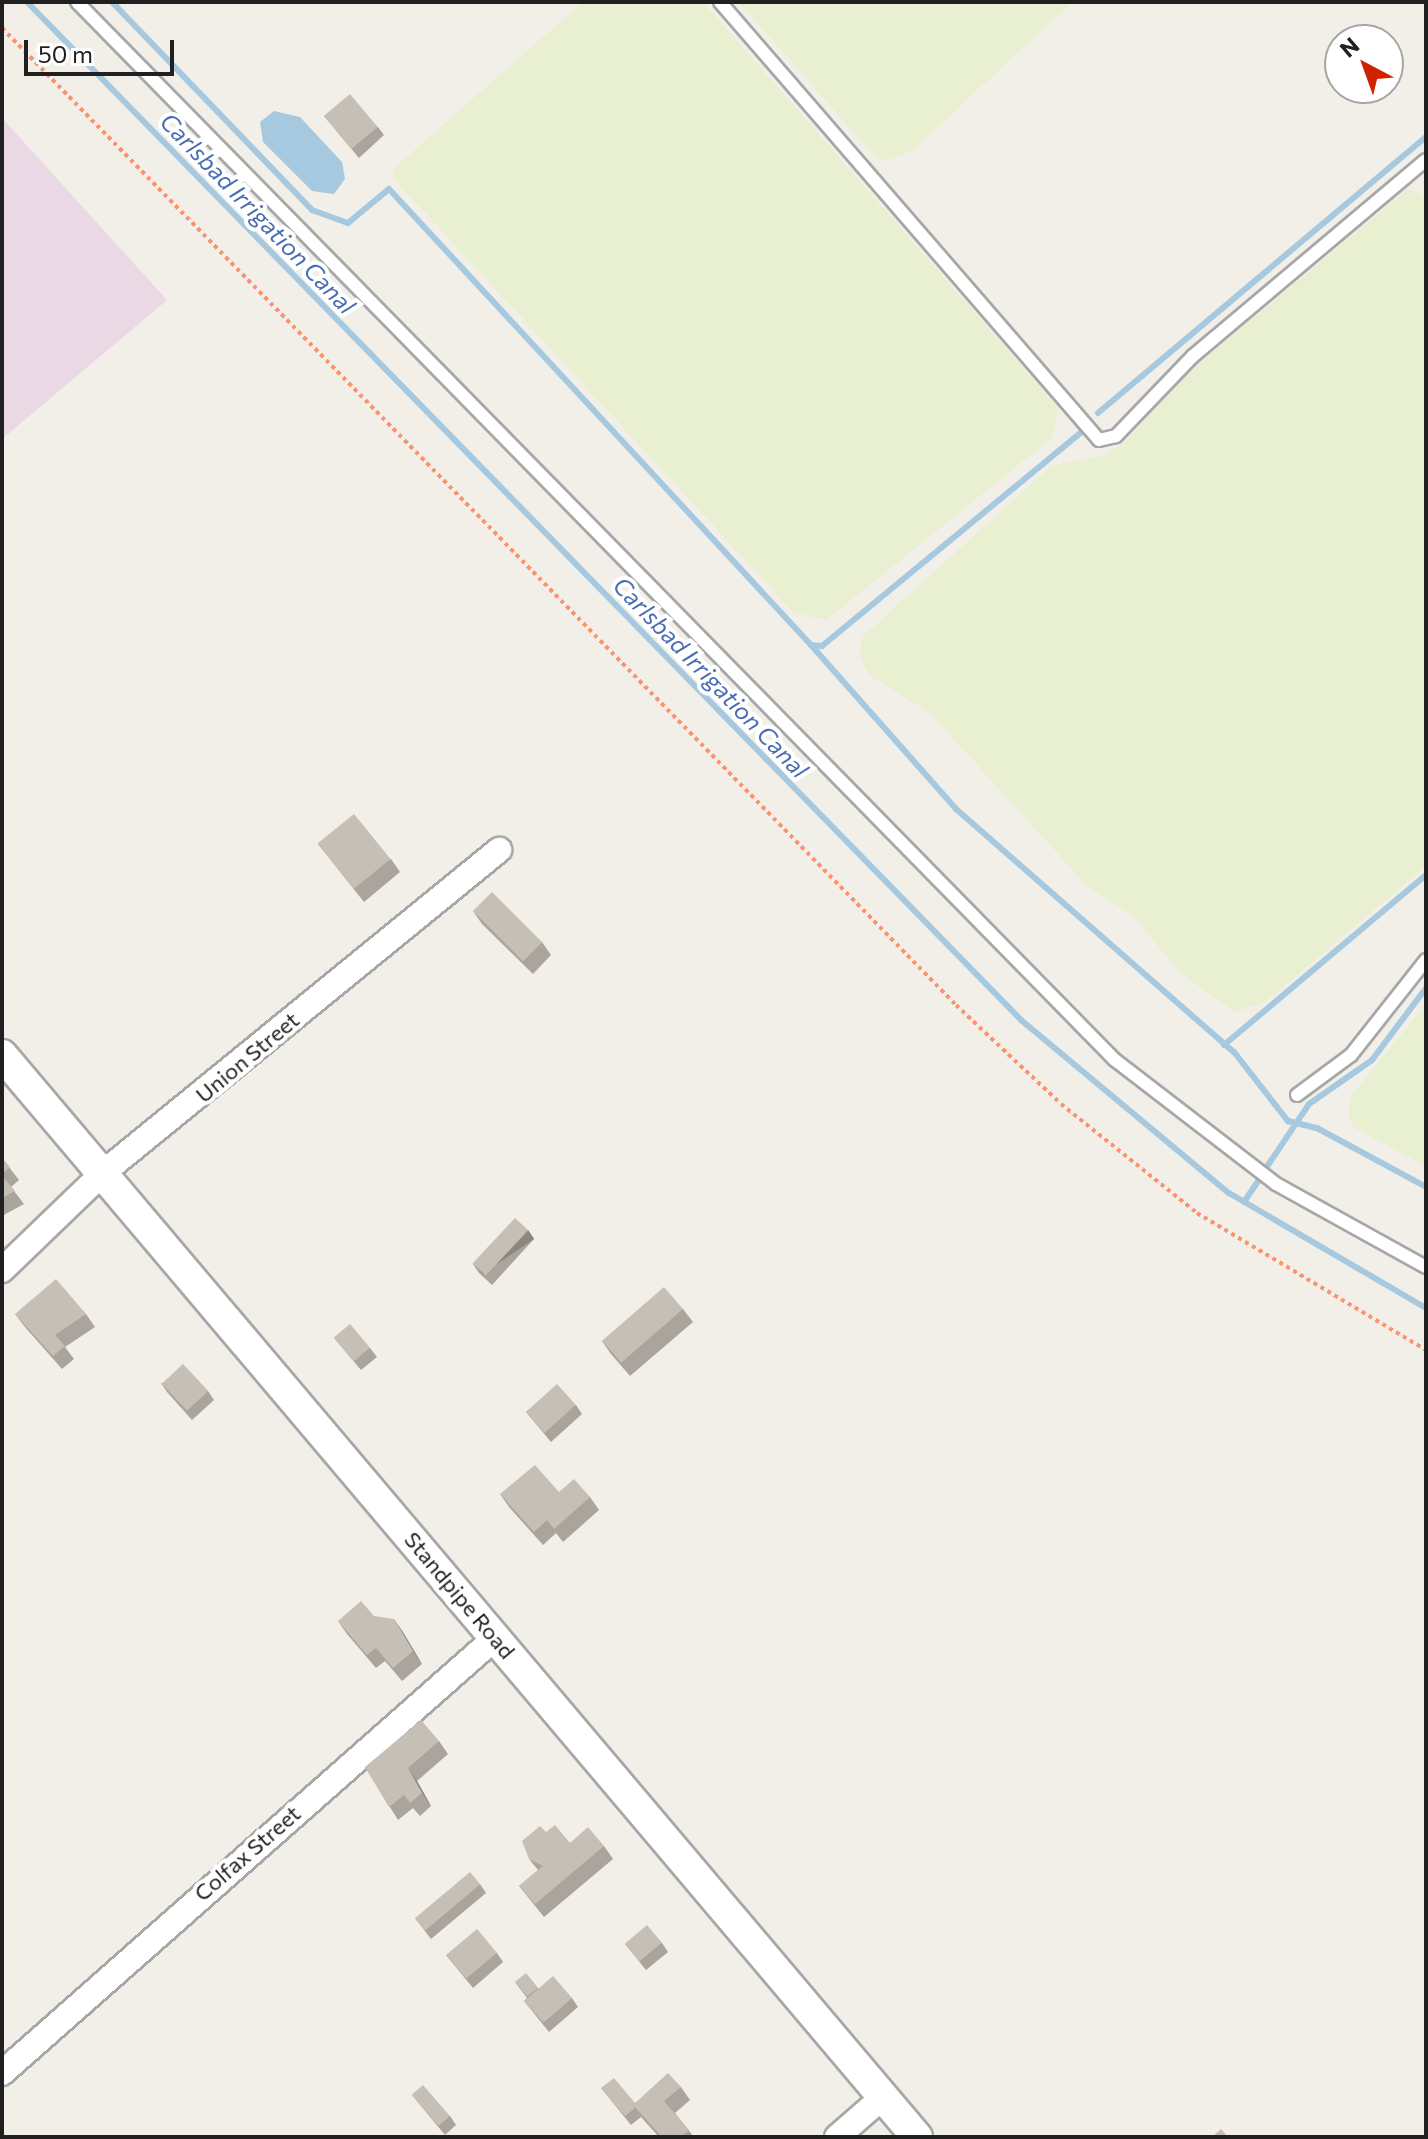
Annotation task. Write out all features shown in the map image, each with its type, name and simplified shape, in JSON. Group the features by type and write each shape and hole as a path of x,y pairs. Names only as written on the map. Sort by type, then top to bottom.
{"street":[{"name":"Union Street","path":"2,1270 104,1172 499,850"},
{"name":"Standpipe Road","path":"2,1055 917,2137"},
{"name":"Colfax Street","path":"2,2073 496,1637"},
{"path":"837,2137 883,2097"}],"lane":[{"path":"77,2 1115,1060 1276,1184 1426,1267"},
{"path":"720,2 1099,440 1116,436 1193,356 1426,160"},
{"path":"1297,1095 1351,1055 1426,960"}],"path":[{"path":"2,28 956,1005 1061,1104 1209,1221 1426,1350"}],"shaded area":[{"path":"2,118 167,300 2,439"}],"green space":[{"path":"583,2 703,2 1058,408 1052,438 826,620 794,613 393,178 394,168"},
{"path":"739,2 1072,2 912,151 887,161 875,157"},
{"path":"1408,189 1426,197 1426,866 1265,1002 1235,1012 1179,972 1134,916 1087,886 930,713 870,676 859,655 863,636 1051,466 1107,454 1129,439 1171,387"},
{"path":"1426,1004 1426,1166 1353,1127 1348,1113 1352,1095"}],"water":[{"path":"274,111 300,117 342,162 345,179 334,194 312,191 263,142 260,122"}],"building":[{"path":"350,94 378,127 352,149 324,116"},
{"path":"354,814 391,859 354,889 317,844"},
{"path":"492,892 542,942 523,961 473,911"},
{"path":"2,1158 10,1167 2,1174"},
{"path":"2,1176 15,1191 2,1198"},
{"path":"515,1218 528,1230 486,1276 473,1263"},
{"path":"56,1279 86,1314 55,1335 65,1346 53,1356 15,1314"},
{"path":"664,1287 683,1309 621,1363 602,1341"},
{"path":"350,1324 370,1348 354,1361 334,1337"},
{"path":"183,1364 208,1391 187,1411 162,1384"},
{"path":"557,1384 576,1405 545,1433 526,1412"},
{"path":"535,1465 559,1492 574,1479 590,1497 554,1529 547,1520 534,1532 500,1494"},
{"path":"361,1601 374,1616 394,1619 413,1651 393,1668 376,1648 367,1655 338,1621"},
{"path":"421,1720 439,1741 408,1768 422,1793 410,1803 404,1795 389,1807 365,1767"},
{"path":"555,1825 570,1843 588,1827 604,1846 535,1904 519,1886 543,1866 529,1859 522,1841 540,1826 546,1832"},
{"path":"470,1872 480,1884 425,1931 415,1918"},
{"path":"647,1925 662,1943 640,1961 625,1944"},
{"path":"477,1929 497,1953 466,1978 446,1955"},
{"path":"526,1973 538,1988 527,1997 515,1982"},
{"path":"553,1976 572,1998 543,2023 524,2001"},
{"path":"668,2073 681,2087 664,2101 689,2130 681,2137 662,2137 633,2105"},
{"path":"614,2078 635,2103 635,2108 625,2116 601,2088"},
{"path":"423,2085 450,2116 439,2126 412,2095"},
{"path":"1221,2129 1228,2137 1212,2137"}],"waterway":[{"name":"Carlsbad Irrigation Canal","path":"27,2 1021,1020 1229,1193 1426,1308"},
{"path":"112,2 312,210 348,223 389,189 811,645 822,646 1080,433"},
{"path":"1098,413 1426,137"},
{"path":"811,645 956,809 1234,1052 1288,1121 1317,1128 1426,1187"},
{"path":"1224,1045 1426,875"},
{"path":"1266,1168 1309,1104 1372,1060 1426,988"},
{"path":"1244,1202 1258,1181"}]}
